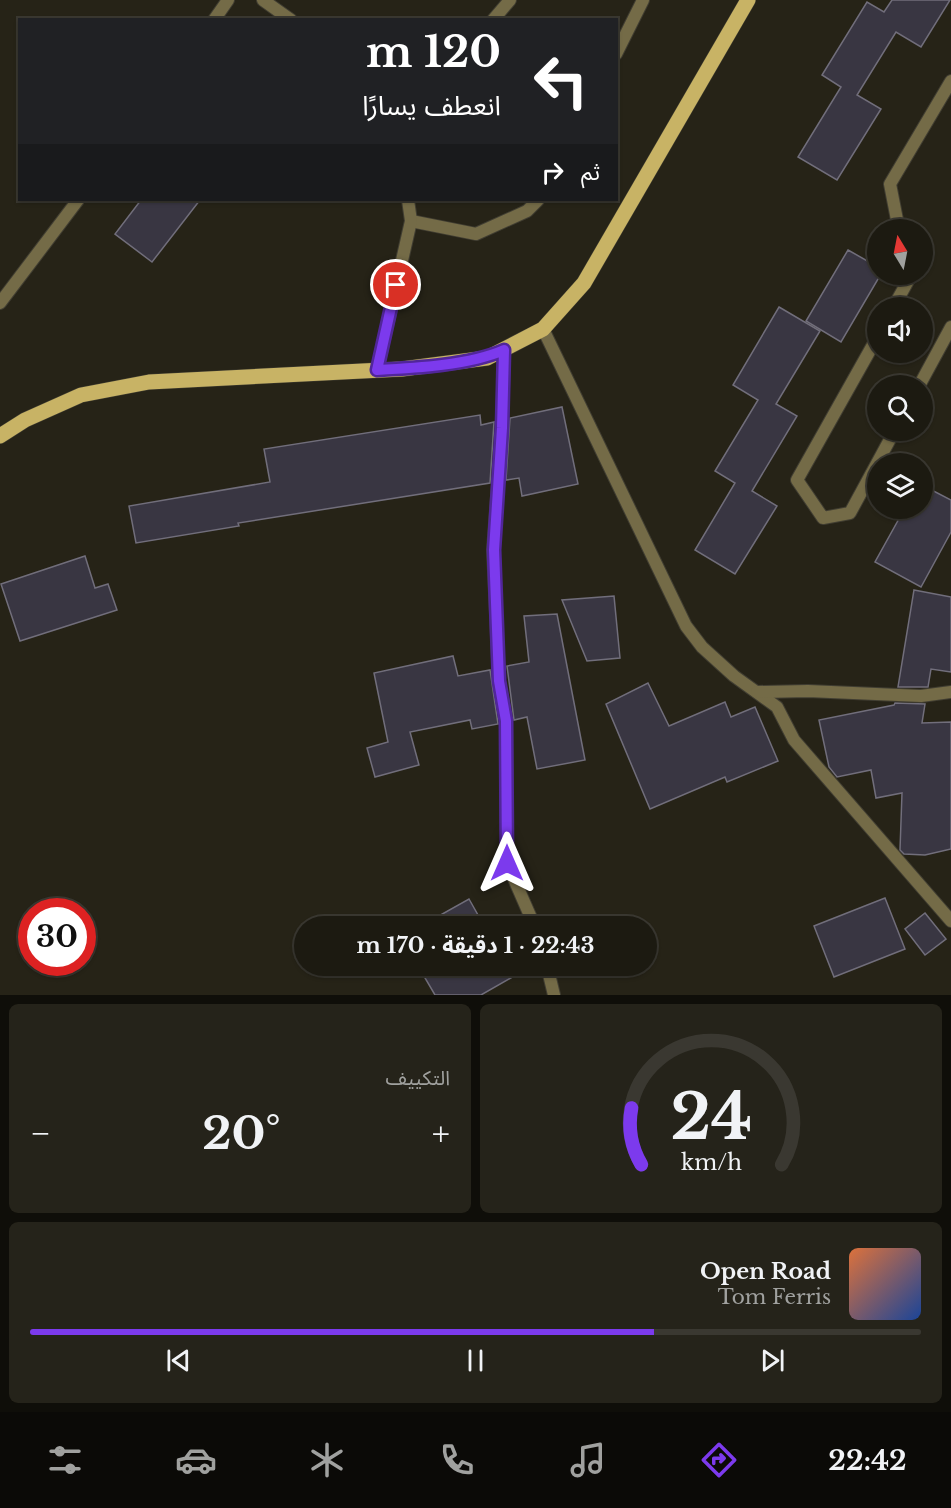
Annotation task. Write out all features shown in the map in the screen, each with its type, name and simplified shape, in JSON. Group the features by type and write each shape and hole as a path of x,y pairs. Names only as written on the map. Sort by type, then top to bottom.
{"main road":[{"path":"0,436 25,420 81,395 149,382 402,369 487,358 543,329 585,283 748,0"}],"street":[{"path":"215,18 228,0"},
{"path":"263,0 288,18"},
{"path":"495,18 510,0"},
{"path":"618,50 643,0"},
{"path":"897,219 890,184 951,81"},
{"path":"0,303 77,201"},
{"path":"377,370 411,221 408,201"},
{"path":"411,221 476,234 527,212 537,201"},
{"path":"925,375 951,327"},
{"path":"543,329 687,626 702,647 734,676 777,706 794,740 951,921"},
{"path":"504,350 502,428 494,550 499,681 506,721 507,863 530,916"},
{"path":"867,356 797,480 823,518 850,513 889,441"},
{"path":"757,692 808,691 921,696 951,692"},
{"path":"550,976 554,995"}],"building":[{"path":"892,0 950,0 921,47 896,32 857,95 881,109 837,180 798,157 841,87 822,75 867,2 884,12"},
{"path":"140,201 199,201 152,262 115,234"},
{"path":"848,250 867,261 867,285 875,285 841,342 806,321"},
{"path":"779,307 820,331 776,404 797,416 752,491 777,506 735,574 695,550 735,483 715,471 758,400 733,385"},
{"path":"562,407 578,484 522,496 519,478 506,480 510,418"},
{"path":"480,415 481,425 494,422 490,483 238,523 239,526 136,543 129,506 270,482 264,449"},
{"path":"933,491 951,500 951,532 921,587 875,562 899,519 933,519"},
{"path":"85,556 95,588 108,584 117,610 20,641 1,584"},
{"path":"914,590 951,597 951,672 931,669 928,687 898,687"},
{"path":"614,596 620,658 587,661 562,600"},
{"path":"557,614 585,760 537,769 527,717 514,720 507,666 529,662 524,616"},
{"path":"453,656 458,676 490,670 498,724 472,729 470,720 410,732 419,765 375,777 367,748 388,742 374,673"},
{"path":"648,683 669,726 725,702 731,717 755,707 778,761 727,782 725,777 650,809 606,704"},
{"path":"895,703 925,704 922,723 951,722 951,849 925,855 904,854 900,850 902,793 876,798 871,770 837,777 829,767 819,720"},
{"path":"885,898 905,949 834,977 814,926"},
{"path":"469,899 479,916 439,916"},
{"path":"925,913 946,939 925,955 905,929"},
{"path":"424,976 514,976 481,995 435,995"}],"route":[{"path":"396,285 377,370 487,358 504,350 502,428 494,550 499,681 506,721 507,863"}]}
